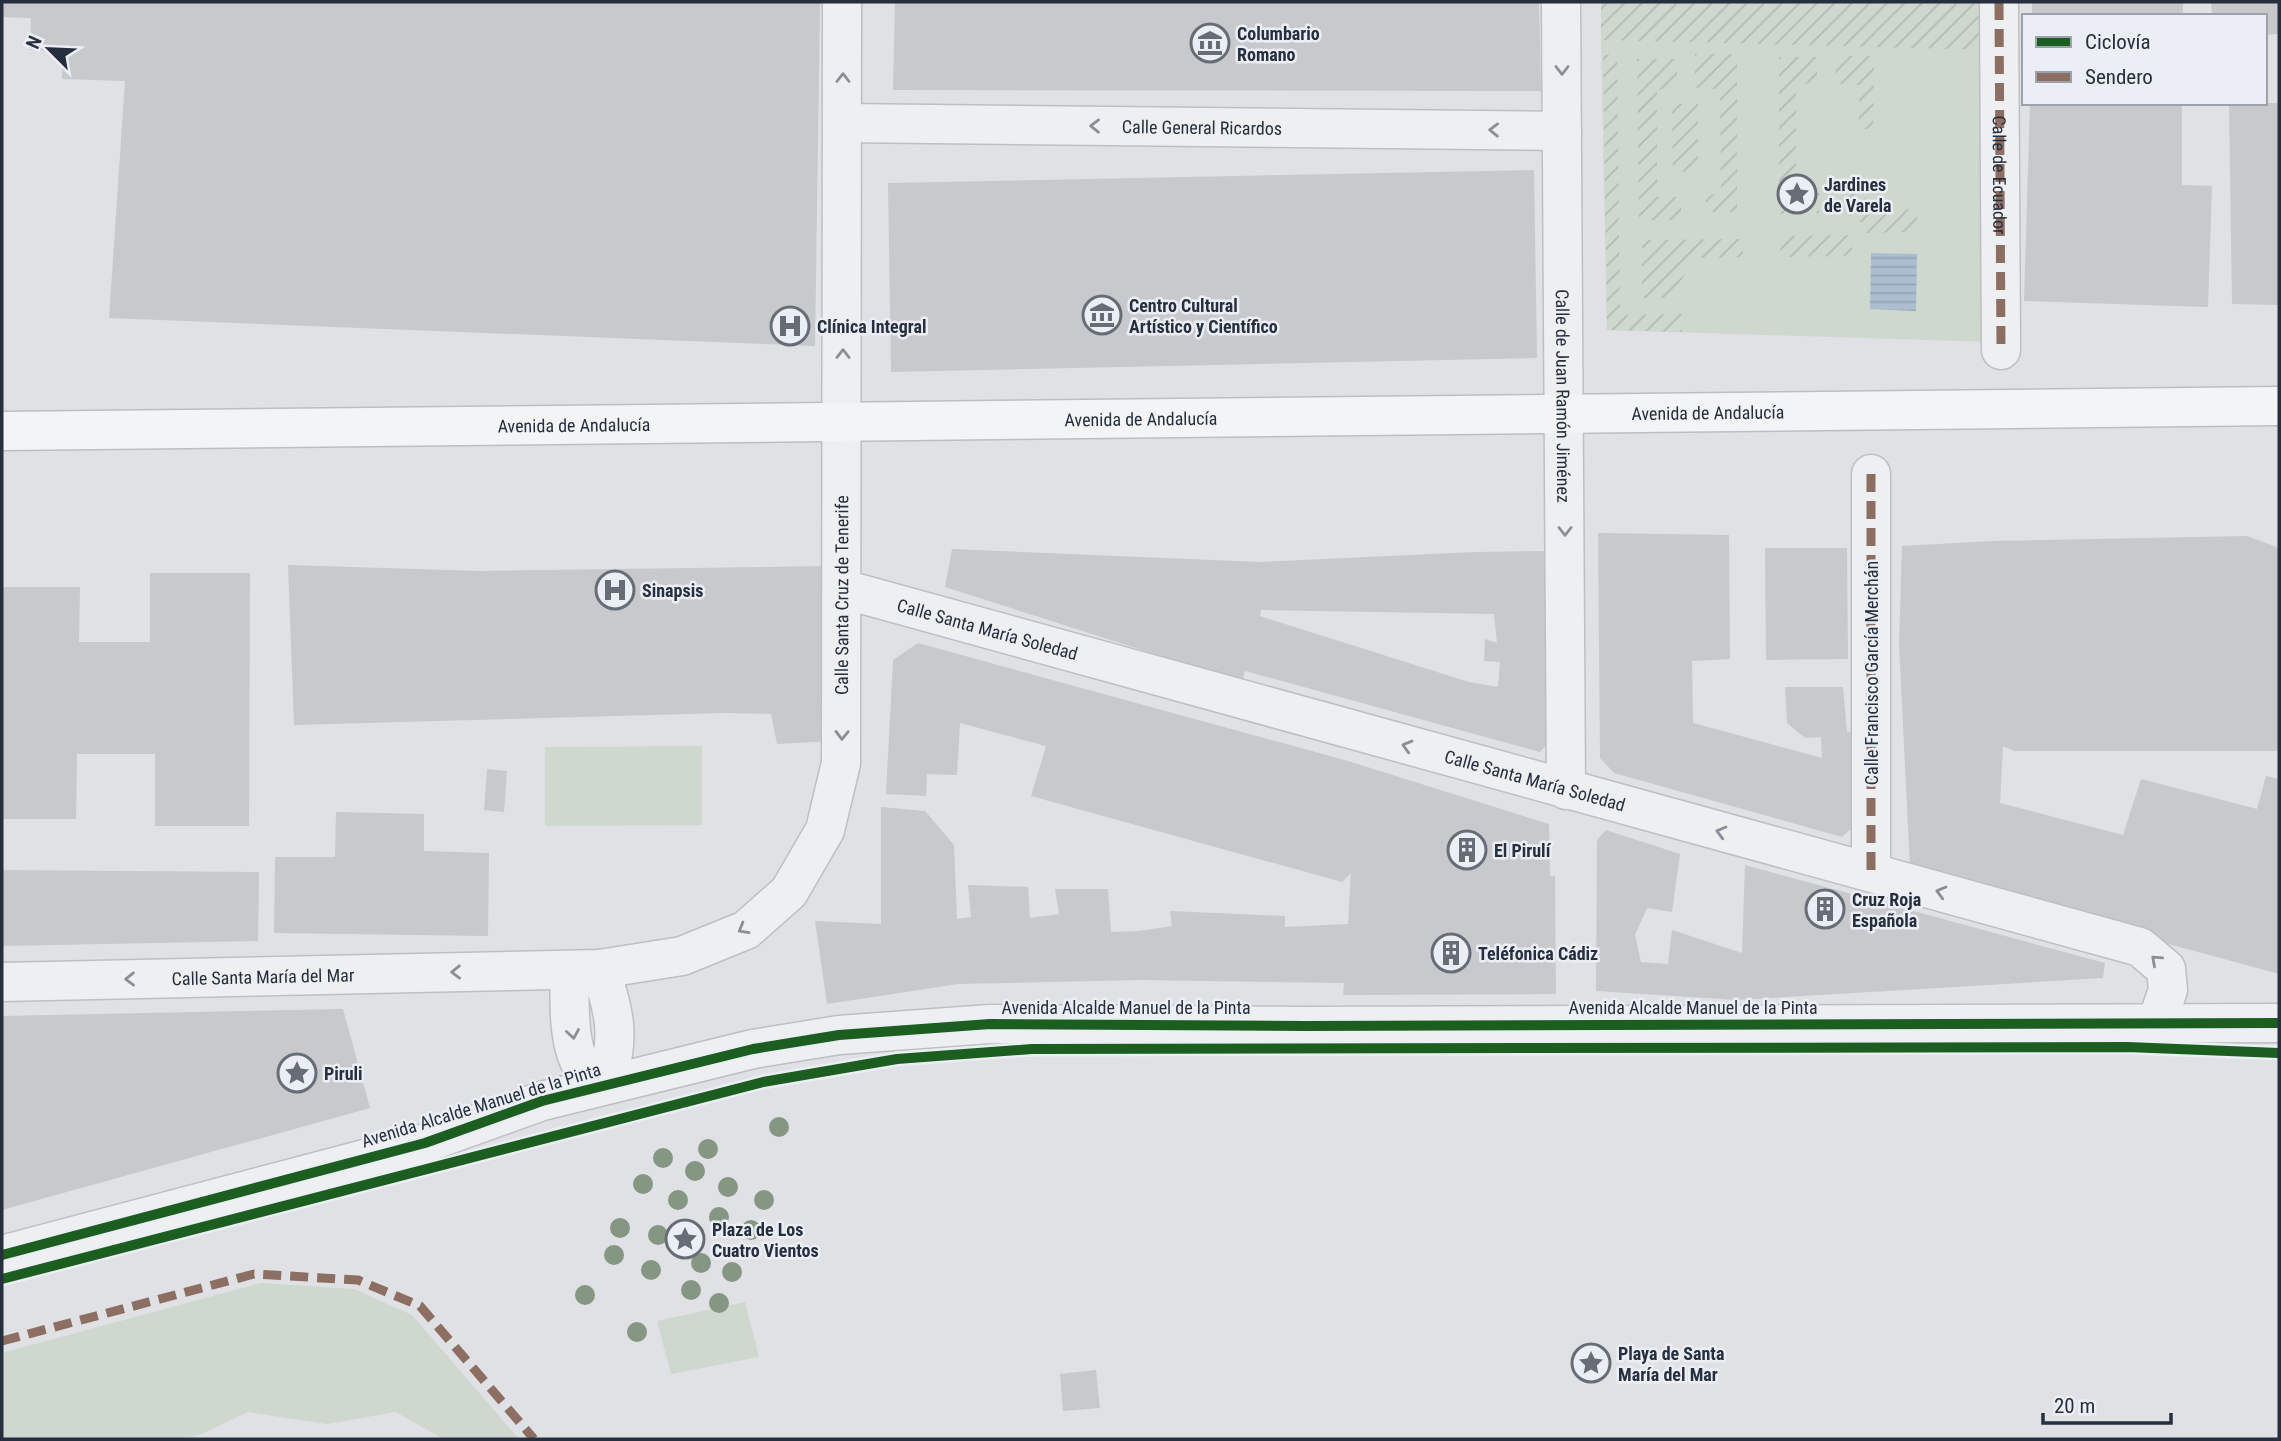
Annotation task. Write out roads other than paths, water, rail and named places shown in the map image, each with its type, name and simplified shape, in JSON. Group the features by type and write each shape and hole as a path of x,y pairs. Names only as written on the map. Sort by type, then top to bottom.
{"main road":[{"name":"Avenida de Andalucía","path":"2,431 2279,407"}],"street":[{"name":"Calle Santa Cruz de Tenerife","path":"524,971 585,970 682,957 746,930 789,892 825,830 841,763 842,2"},
{"name":"Calle de Juan Ramón Jiménez","path":"1562,2 1566,790"},
{"name":"Calle de Ecuador","path":"1999,2 2000,349"},
{"name":"Calle General Ricardos","path":"843,123 1562,131"},
{"name":"Calle Francisco García Merchán","path":"1871,474 1871,872"},
{"name":"Calle Santa María Soledad","path":"843,589 2140,947 2166,969 2168,990 2157,1022"},
{"path":"585,970 614,1012 615,1056 606,1085"},
{"name":"Calle Santa María del Mar","path":"2,982 524,971"},
{"name":"Avenida Alcalde Manuel de la Pinta","path":"2,1255 425,1143 542,1101 753,1049 839,1035 990,1024 1360,1026 2279,1023"}],"water":[{"path":"1871,253 1917,254 1916,311 1870,309"}],"place":[{"name":"Columbario Romano","path":"1210,43"},
{"name":"Jardines de Varela","path":"1797,194"},
{"name":"Centro Cultural Artístico y Científico","path":"1102,315"},
{"name":"Clínica Integral","path":"790,326"},
{"name":"Sinapsis","path":"615,590"},
{"name":"El Pirulí","path":"1467,850"},
{"name":"Cruz Roja Española","path":"1825,909"},
{"name":"Teléfonica Cádiz","path":"1451,953"},
{"name":"Piruli","path":"297,1073"},
{"name":"Plaza de Los Cuatro Vientos","path":"685,1239"},
{"name":"Playa de Santa María del Mar","path":"1591,1363"}]}
